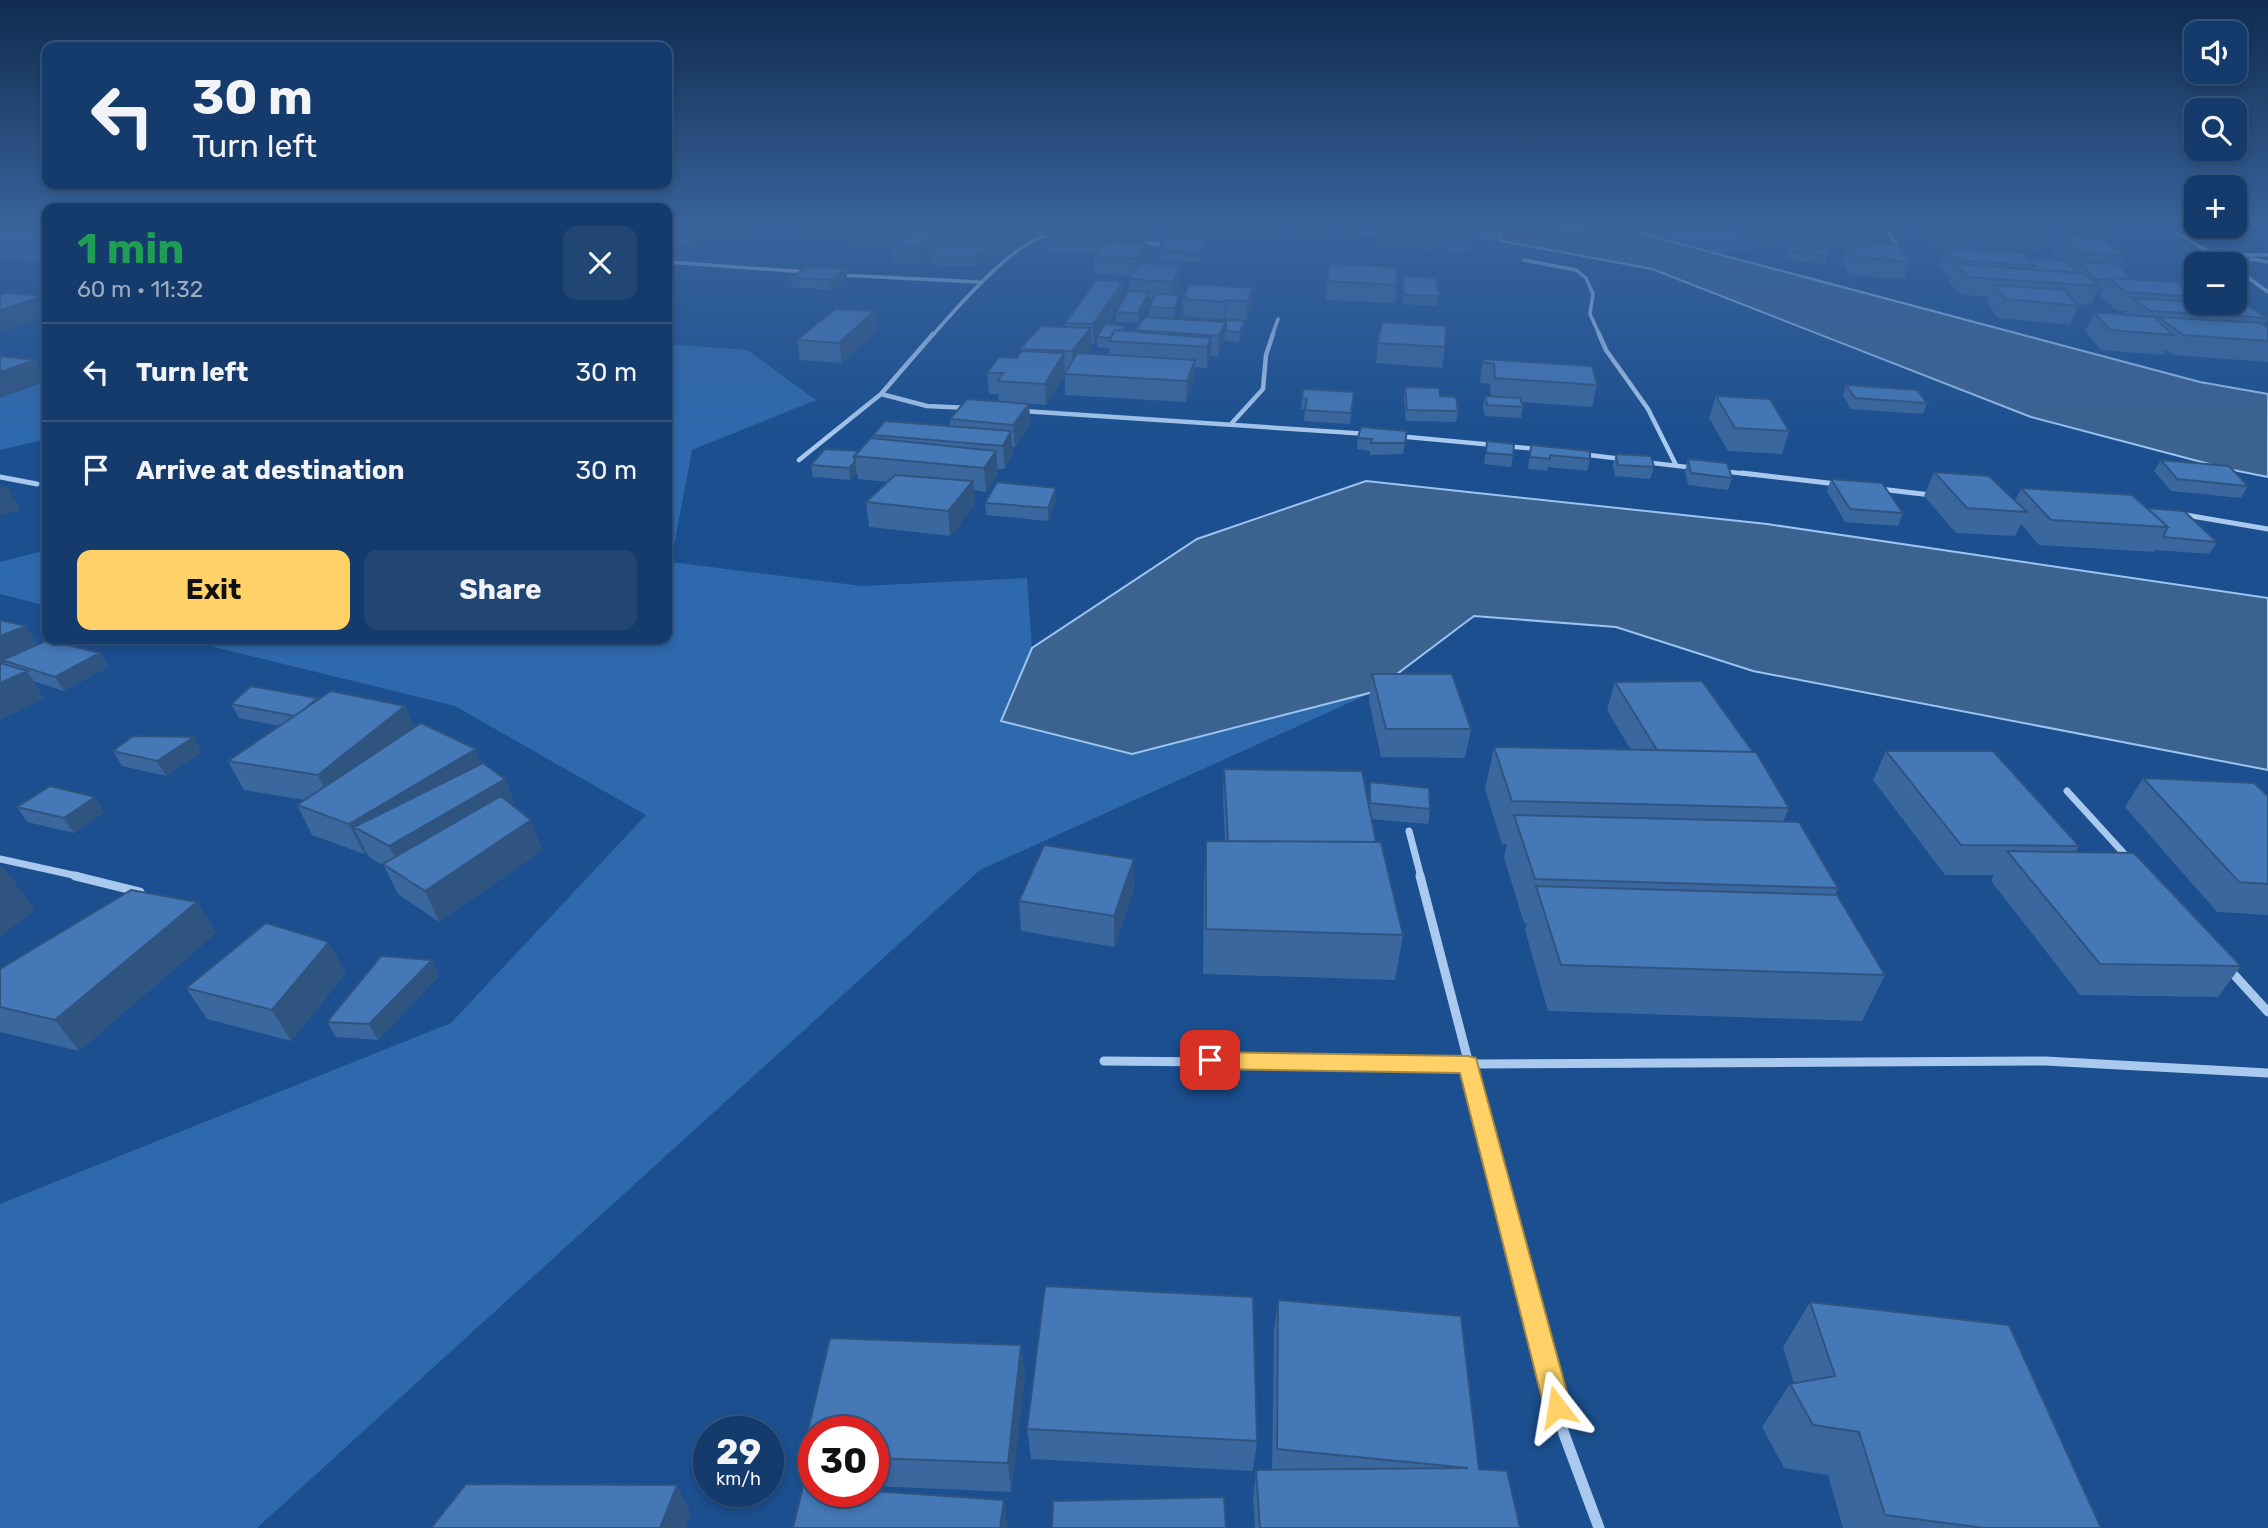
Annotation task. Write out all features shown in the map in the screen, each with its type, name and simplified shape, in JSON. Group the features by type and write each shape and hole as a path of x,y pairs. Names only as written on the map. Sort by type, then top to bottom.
{"street":[{"path":"799,460 881,394 966,297"},
{"path":"1593,297 1590,314 1606,349 1648,409 1676,466"},
{"path":"1232,422 1263,388 1266,355 1278,319"},
{"path":"881,394 927,406 983,409"},
{"path":"1010,410 1232,422 1381,435"},
{"path":"1394,436 1541,450"},
{"path":"1568,453 1704,469"},
{"path":"1717,470 1842,485"},
{"path":"0,477 37,484"},
{"path":"1870,488 1939,496"},
{"path":"2170,513 2268,529"},
{"path":"2067,791 2140,871"},
{"path":"1409,831 1564,1434 1599,1528"},
{"path":"0,859 140,892"},
{"path":"2222,962 2268,1012"},
{"path":"1104,1061 1468,1064 2045,1060 2268,1073"}],"shaded area":[{"path":"1724,297 1881,297 2200,382 2268,394 2268,477 2031,417"},
{"path":"672,344 747,350 816,400 692,450 672,557"},
{"path":"42,383 42,440 0,450 0,390"},
{"path":"1366,481 1767,524 2268,598 2268,770 1753,671 1616,627 1474,616 1373,692 1132,754 1001,721 1032,648 1197,539"},
{"path":"42,551 42,605 0,594 0,562"},
{"path":"672,562 862,586 1027,578 1032,648 1001,721 1373,692 980,870 257,1528 0,1528 0,1204 451,1023 646,815 455,706 202,644 672,644"}],"building":[{"path":"0,297 39,297 0,310"},
{"path":"1084,297 1112,297 1093,324 1065,323"},
{"path":"1124,297 1146,297 1138,313 1116,312"},
{"path":"1154,297 1178,297 1174,308 1149,307"},
{"path":"1249,297 1247,301 1225,302 1186,299"},
{"path":"2005,297 2071,297 2078,306"},
{"path":"2132,298 2184,301 2184,313 2151,311"},
{"path":"2247,305 2267,318 2217,315 2247,315"},
{"path":"835,309 874,311 839,343 797,340"},
{"path":"2094,312 2154,317 2173,335 2110,330"},
{"path":"1145,317 1226,322 1219,336 1135,330"},
{"path":"2158,317 2261,323 2268,328 2268,341 2183,335"},
{"path":"1179,319 1244,321 1240,332 1226,331 1226,322"},
{"path":"1382,322 1446,326 1445,347 1378,343"},
{"path":"1105,324 1124,326 1121,331 1115,330 1110,338 1097,337"},
{"path":"1041,326 1091,328 1072,351 1020,349"},
{"path":"1115,330 1211,338 1207,347 1109,341"},
{"path":"1021,351 1064,353 1045,384 998,381 1003,373 987,373 999,357 1017,358"},
{"path":"1077,353 1195,360 1187,381 1065,374"},
{"path":"0,356 35,360 0,372"},
{"path":"1483,359 1592,366 1597,385 1495,378 1494,364 1483,362"},
{"path":"1846,385 1917,390 1927,403 1855,398"},
{"path":"1405,387 1439,388 1440,396 1456,397 1458,411 1407,410"},
{"path":"1303,389 1354,392 1351,413 1305,410 1307,399 1302,398"},
{"path":"1485,396 1520,398 1523,407 1487,405"},
{"path":"1716,396 1770,399 1789,431 1735,428"},
{"path":"967,399 1029,404 1013,425 950,419"},
{"path":"885,421 1011,431 1003,446 873,435"},
{"path":"1361,427 1407,431 1405,443 1371,443 1372,439 1358,438"},
{"path":"871,438 996,451 984,468 854,456"},
{"path":"1487,441 1514,444 1513,455 1486,453"},
{"path":"1531,445 1590,451 1590,459 1550,455 1550,459 1530,457"},
{"path":"825,449 859,451 854,456 855,462 849,468 811,465"},
{"path":"1616,454 1651,456 1654,467 1618,465"},
{"path":"1688,459 1727,463 1732,478 1691,473"},
{"path":"2161,460 2229,466 2248,486 2177,479"},
{"path":"1934,472 1989,476 2027,512 1967,508"},
{"path":"895,475 973,481 948,511 866,502"},
{"path":"1831,479 1882,483 1903,513 1850,509"},
{"path":"997,482 1056,488 1048,508 985,503"},
{"path":"2021,488 2132,495 2168,527 2051,520"},
{"path":"2147,508 2184,511 2217,542 2163,537 2168,527"},
{"path":"0,620 26,626 0,636"},
{"path":"42,643 64,644 100,653 55,677 2,660"},
{"path":"0,663 27,671 0,683"},
{"path":"1372,674 1452,674 1471,729 1386,729"},
{"path":"1702,681 1753,752 1657,750 1615,682"},
{"path":"251,686 317,698 294,716 231,704"},
{"path":"331,691 405,706 318,775 228,761"},
{"path":"421,723 476,749 349,824 297,805"},
{"path":"133,736 194,737 157,761 113,751"},
{"path":"1494,747 1756,752 1789,808 1512,801"},
{"path":"1886,751 1993,751 2079,846 1961,845"},
{"path":"483,763 505,779 389,846 354,827"},
{"path":"1224,769 1362,771 1376,842 1228,841"},
{"path":"2143,778 2254,783 2268,796 2268,884 2239,882"},
{"path":"1370,782 1429,788 1430,809 1370,803"},
{"path":"50,786 95,797 64,818 17,807"},
{"path":"501,796 531,820 425,891 383,864"},
{"path":"1514,815 1799,822 1838,888 1535,879"},
{"path":"1206,841 1381,842 1403,935 1206,929"},
{"path":"1044,845 1134,859 1114,916 1019,901"},
{"path":"2007,851 2134,853 2241,966 2100,964"},
{"path":"1536,886 1837,895 1885,975 1561,965"},
{"path":"131,890 197,902 55,1020 0,1007 0,969"},
{"path":"266,923 329,942 272,1010 186,988"},
{"path":"381,956 432,960 369,1024 327,1022"},
{"path":"1045,1286 1253,1297 1257,1441 1027,1429"},
{"path":"1278,1300 1461,1316 1479,1469 1507,1471 1520,1528 1260,1528 1256,1470 1468,1468 1277,1449"},
{"path":"1810,1302 2009,1325 2101,1528 1984,1528 1885,1515 1859,1432 1813,1425 1790,1384 1835,1376"},
{"path":"830,1338 1021,1345 1008,1463 889,1459 889,1416 811,1416"},
{"path":"466,1484 677,1485 660,1528 431,1528"},
{"path":"889,1492 1004,1500 1000,1528 793,1528 798,1507 889,1507"},
{"path":"1224,1497 1226,1528 1052,1528 1053,1501"}],"route":[{"path":"1210,1060 1468,1064 1557,1407"}]}
